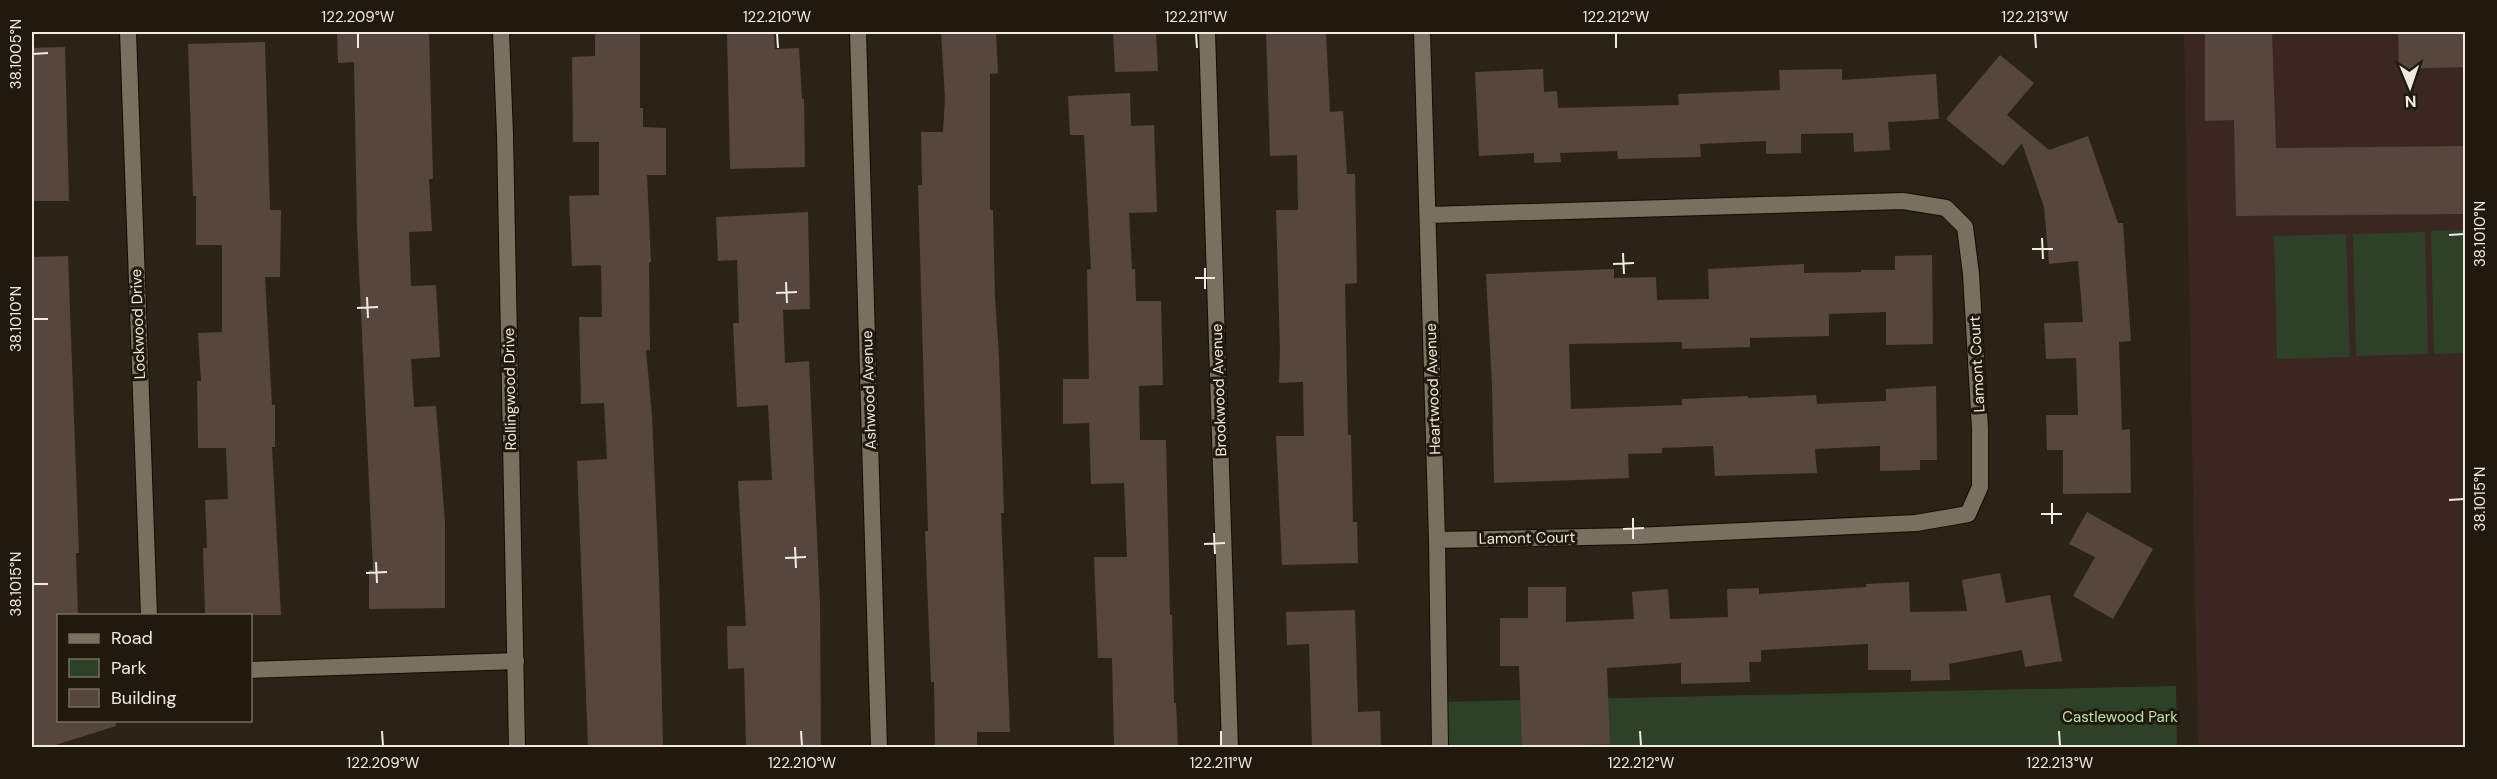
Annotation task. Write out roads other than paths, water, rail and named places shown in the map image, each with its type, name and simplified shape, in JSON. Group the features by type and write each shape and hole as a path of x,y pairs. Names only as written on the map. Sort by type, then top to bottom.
{"street":[{"name":"Lockwood Drive","path":"128,32 149,614"},
{"name":"Rollingwood Drive","path":"501,32 517,747"},
{"name":"Ashwood Avenue","path":"858,32 879,747"},
{"name":"Brookwood Avenue","path":"1207,32 1230,747"},
{"name":"Heartwood Avenue","path":"1422,32 1437,540 1440,747"},
{"name":"Lamont Court","path":"1428,215 1904,201 1946,208 1965,227 1971,274 1980,429 1980,487 1968,514 1904,524 1635,536 1437,540"},
{"path":"252,670 516,662"}],"park label":[{"name":"Castlewood Park","path":"2120,717"}]}
